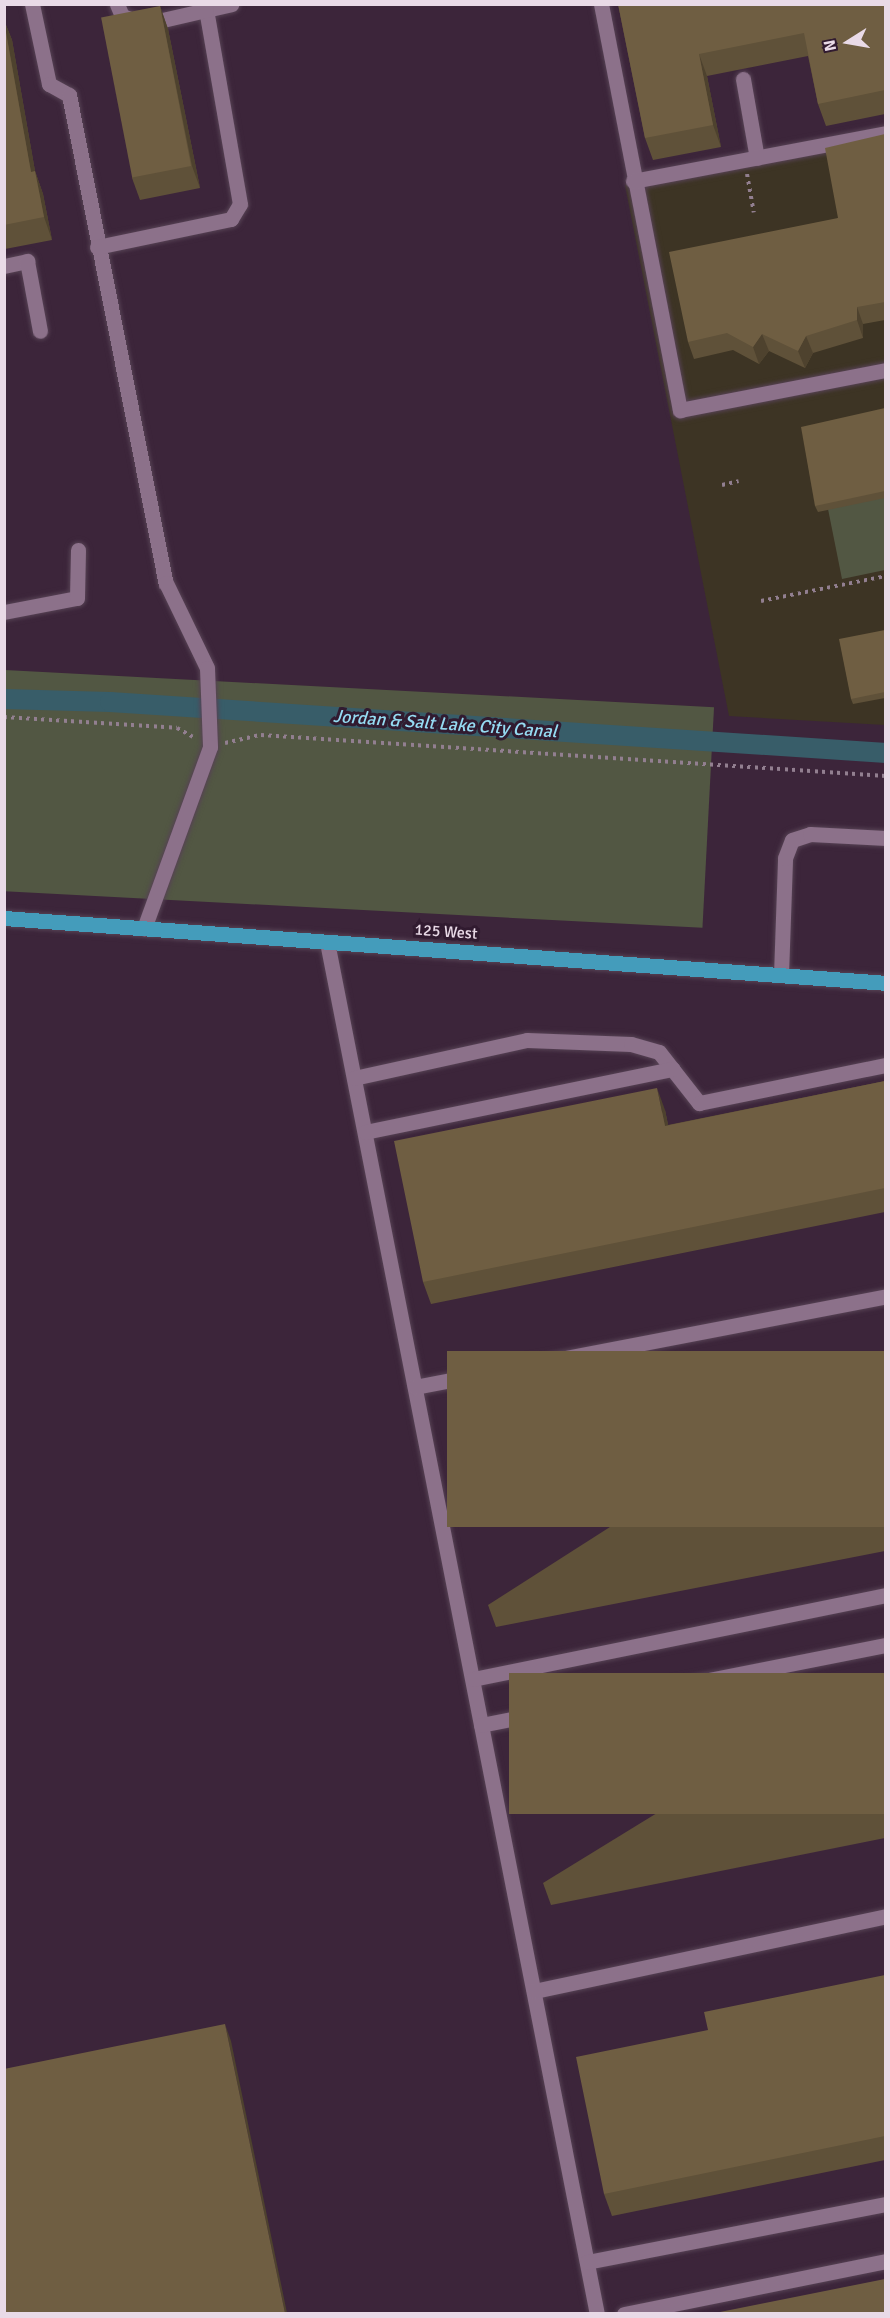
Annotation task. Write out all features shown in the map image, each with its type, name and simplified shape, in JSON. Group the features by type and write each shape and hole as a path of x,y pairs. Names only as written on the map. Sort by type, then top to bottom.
{"main road":[{"name":"125 West","path":"4,918 885,983"}],"lane":[{"path":"32,4 49,84 69,95 97,247 165,583 207,668 210,742 144,928"},
{"path":"117,4 122,16 144,24 205,7 231,4"},
{"path":"601,4 633,181 680,410 885,370"},
{"path":"97,247 231,219 240,204 205,7"},
{"path":"743,80 751,159"},
{"path":"633,181 885,133"},
{"path":"4,266 27,261 40,330"},
{"path":"4,612 77,598 78,550"},
{"path":"781,975 785,858 792,840 810,834 885,838"},
{"path":"327,942 597,2313"},
{"path":"354,1078 526,1040 632,1044 659,1052 699,1103 885,1065"},
{"path":"365,1132 673,1070"},
{"path":"415,1387 885,1296"},
{"path":"472,1679 885,1595"},
{"path":"482,1725 885,1645"},
{"path":"534,1991 885,1916"},
{"path":"587,2262 885,2205"},
{"path":"624,2313 885,2261"}],"path":[{"path":"751,159 754,212"},
{"path":"722,484 739,481"},
{"path":"761,601 885,576"},
{"path":"4,717 177,728 210,742 261,735 885,776"}],"shaded area":[{"path":"885,134 885,725 729,716 625,185"}],"green space":[{"path":"885,497 885,570 842,579 828,509"},
{"path":"5,670 714,707 702,928 4,891"}],"building":[{"path":"618,4 885,4 885,90 818,104 804,33 699,54 713,125 645,138"},
{"path":"160,6 191,166 132,177 101,17"},
{"path":"4,22 31,172 35,171 44,217 4,225"},
{"path":"885,134 885,302 857,307 857,320 806,336 798,351 762,334 753,347 727,333 688,342 669,252 838,218 825,148"},
{"path":"885,408 885,491 815,506 801,427"},
{"path":"885,630 885,692 851,699 839,639"},
{"path":"885,1081 885,1188 423,1282 394,1141 657,1088 665,1126"},
{"path":"447,1351 885,1351 885,1527 447,1527"},
{"path":"509,1673 885,1673 885,1814 509,1814"},
{"path":"885,1975 885,2136 604,2194 576,2057 708,2030 704,2012"},
{"path":"225,2024 285,2313 4,2313 4,2069"},
{"path":"885,2279 885,2313 715,2313"}],"waterway":[{"name":"Jordan & Salt Lake City Canal","path":"4,699 110,702 886,753"}]}
